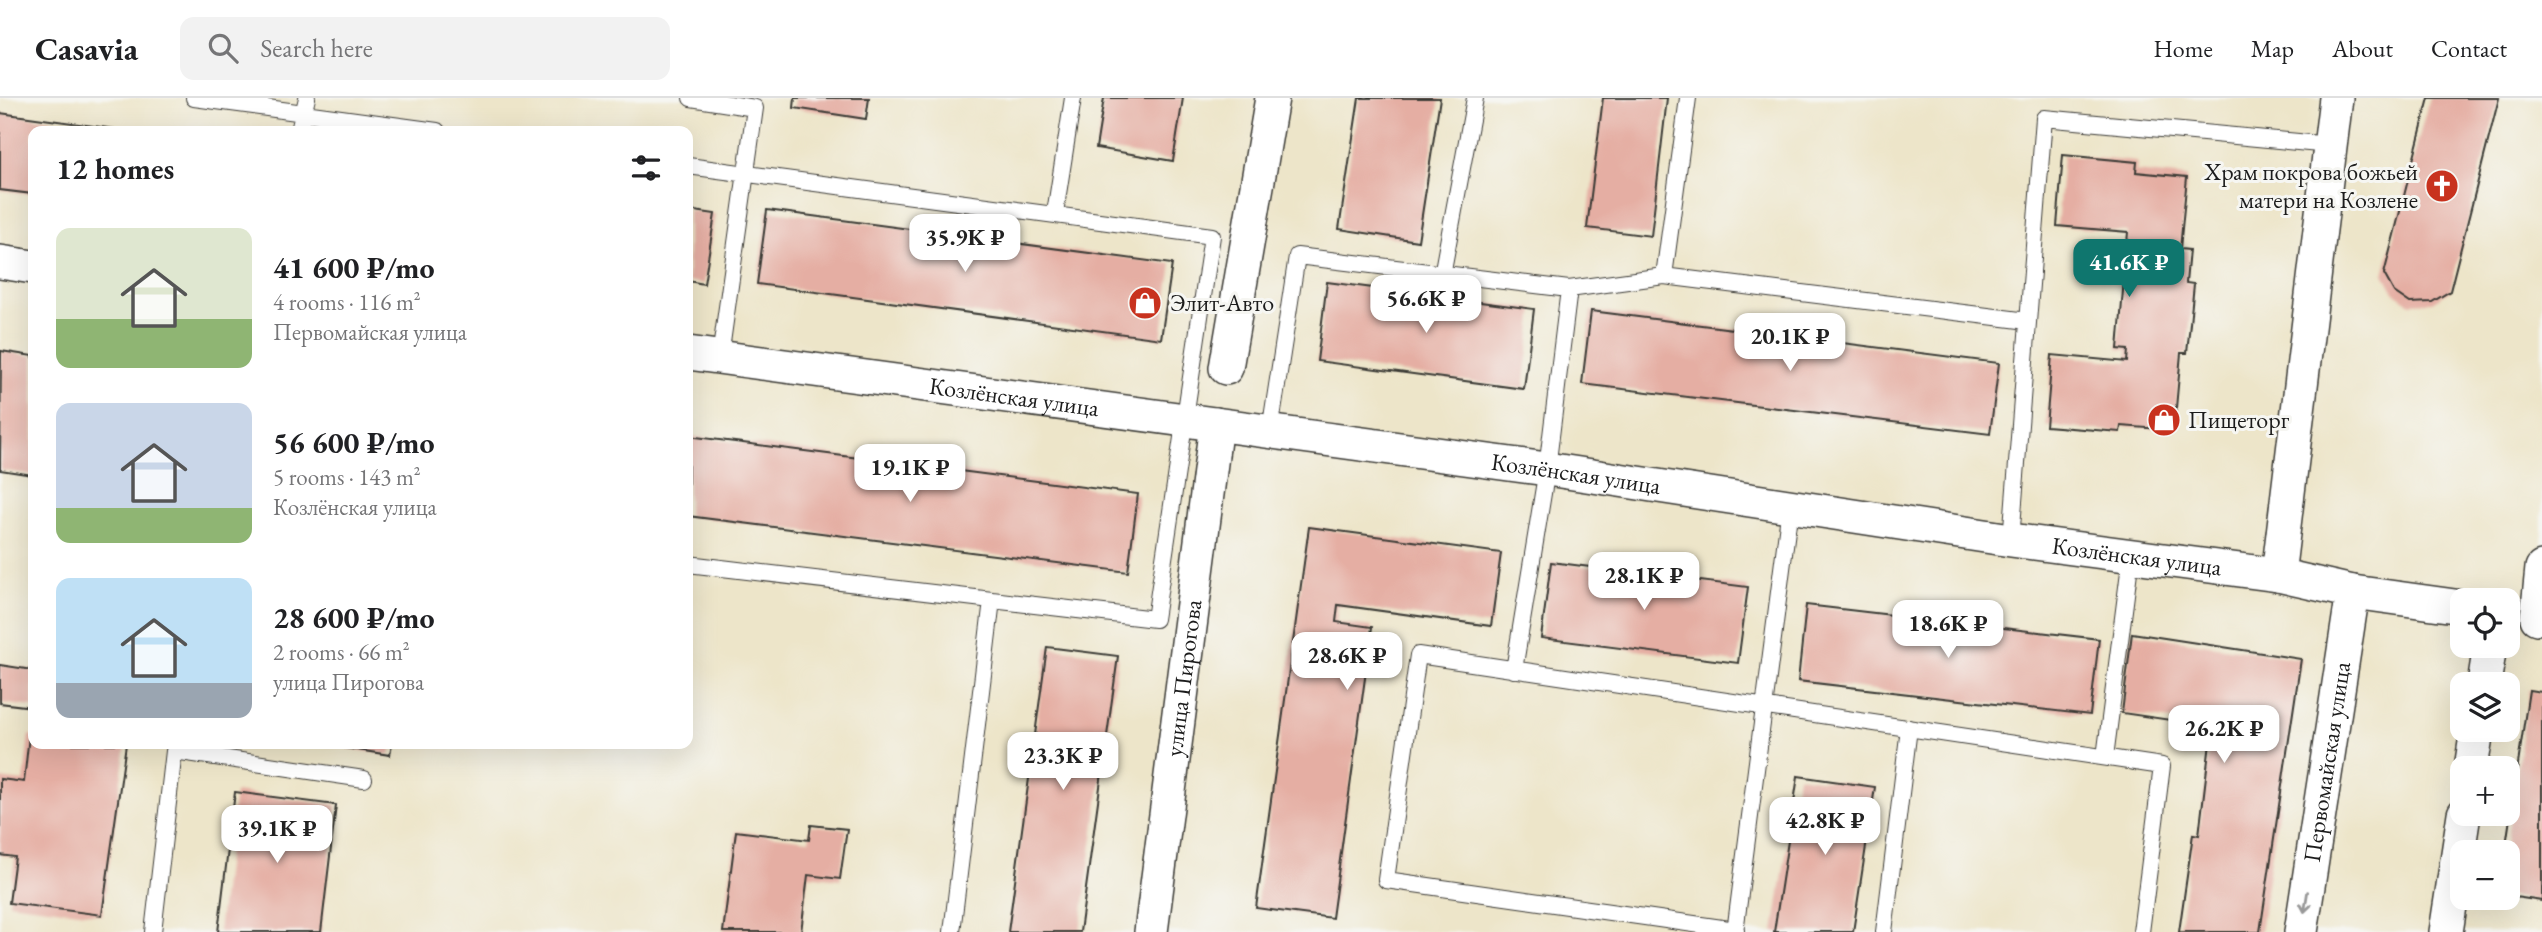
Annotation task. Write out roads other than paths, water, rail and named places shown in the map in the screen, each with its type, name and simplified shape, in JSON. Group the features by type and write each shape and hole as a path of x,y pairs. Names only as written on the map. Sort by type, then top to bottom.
{"street":[{"path":"1226,368 1272,98"},
{"path":"2278,575 2336,98"},
{"path":"0,262 28,266"},
{"name":"Козлёнская улица","path":"704,355 1547,470 2011,540 2278,575 2353,592 2450,605"},
{"name":"улица Пирогова","path":"1151,932 1200,421"},
{"path":"2529,616 2542,568"},
{"name":"Первомайская улица","path":"2301,932 2353,592"},
{"path":"2446,932 2462,826"}],"lane":[{"path":"194,98 306,106 410,126"},
{"path":"691,98 756,103 746,174 704,355"},
{"path":"1055,213 1073,98"},
{"path":"1442,275 1475,98"},
{"path":"1664,276 1688,98"},
{"path":"300,126 306,106"},
{"path":"2011,540 2045,118 2330,145"},
{"path":"693,167 1212,236 1200,421 1156,619 693,565"},
{"path":"1270,431 1297,256 1569,289 1664,276 2028,321"},
{"path":"1514,670 1547,470 1569,289"},
{"path":"1790,507 1764,706 1735,931 1386,880 1418,655 1514,670 1764,706 2162,766 2141,932"},
{"path":"2105,757 2130,556"},
{"path":"952,932 992,600"},
{"path":"1884,932 1909,728"},
{"path":"153,932 174,751 365,779"}],"place":[{"name":"Храм покрова божьей матери на Козлене","path":"2442,186"},
{"name":"Элит-Авто","path":"1145,303"},
{"name":"Пищеторг","path":"2164,420"}]}
